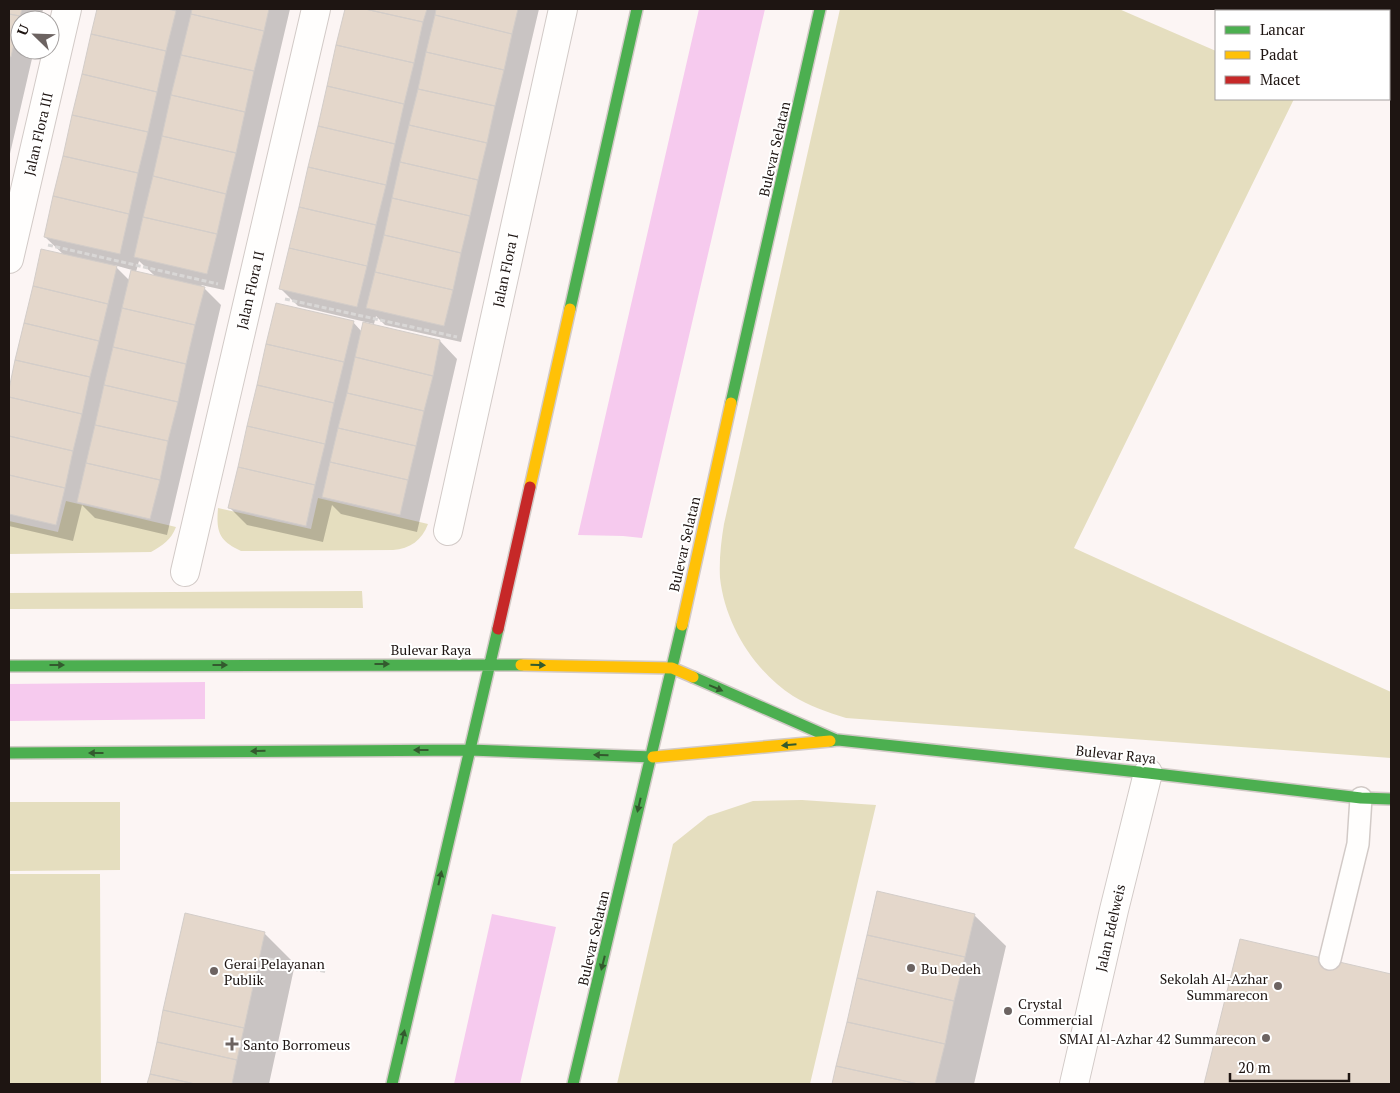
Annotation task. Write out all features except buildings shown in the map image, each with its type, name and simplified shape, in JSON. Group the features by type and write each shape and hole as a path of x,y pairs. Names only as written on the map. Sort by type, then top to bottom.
{"street":[{"name":"Jalan Flora III","path":"9,258 67,9"},
{"name":"Jalan Flora II","path":"185,572 316,9"},
{"name":"Jalan Flora I","path":"448,531 563,9"},
{"path":"392,1084 490,664 637,9"},
{"name":"Bulevar Selatan","path":"573,1084 672,668 820,9"},
{"name":"Bulevar Raya","path":"9,666 490,664 672,668 838,740"},
{"name":"Bulevar Raya","path":"9,753 470,750 650,757 838,740 1361,798 1391,799"},
{"name":"Jalan Edelweis","path":"1074,1084 1148,773"}],"lane":[{"path":"1330,959 1358,844 1361,798"}],"path":[{"path":"269,959 327,972"}],"shaded area":[{"path":"699,9 765,9 642,538 578,535"},
{"path":"840,9 1119,9 1215,51 1215,100 1294,100 1074,548 1391,692 1391,758 846,718 825,711 793,696 779,686 754,660 735,629 723,595 720,578 724,524"},
{"path":"318,498 428,524 415,543 405,548 393,550 241,551 228,543 220,535 218,508 311,529"},
{"path":"66,501 176,527 166,542 151,552 9,554 9,521 58,532"},
{"path":"362,591 363,608 9,609 9,593"},
{"path":"205,682 205,719 9,721 9,684"},
{"path":"802,800 876,805 810,1084 617,1084 673,844 708,816 753,801"},
{"path":"9,802 120,802 120,870 9,871"},
{"path":"9,874 100,874 101,1084 9,1084"},
{"path":"492,914 556,927 520,1084 454,1084"}],"traffic: fast":[{"path":"570,309 637,9"},
{"path":"731,403 820,9"},
{"path":"573,1084 682,625"},
{"path":"392,1084 498,629"},
{"path":"9,666 521,665"},
{"path":"693,677 834,739"},
{"path":"830,741 838,740 1148,773 1361,798 1391,799"},
{"path":"9,753 470,750 653,757"}],"traffic: slow":[{"path":"530,487 570,309"},
{"path":"682,625 731,403"},
{"path":"521,665 672,668 693,677"},
{"path":"653,757 830,741"}],"traffic: jam":[{"path":"498,629 530,487"}],"place":[{"name":"Bu Dedeh","path":"911,968"},
{"name":"Gerai Pelayanan Publik","path":"214,971"},
{"name":"Sekolah Al-Azhar Summarecon","path":"1278,986"},
{"name":"Crystal Commercial","path":"1008,1011"},
{"name":"SMAI Al-Azhar 42 Summarecon","path":"1266,1038"},
{"name":"Santo Borromeus","path":"232,1044"}]}
